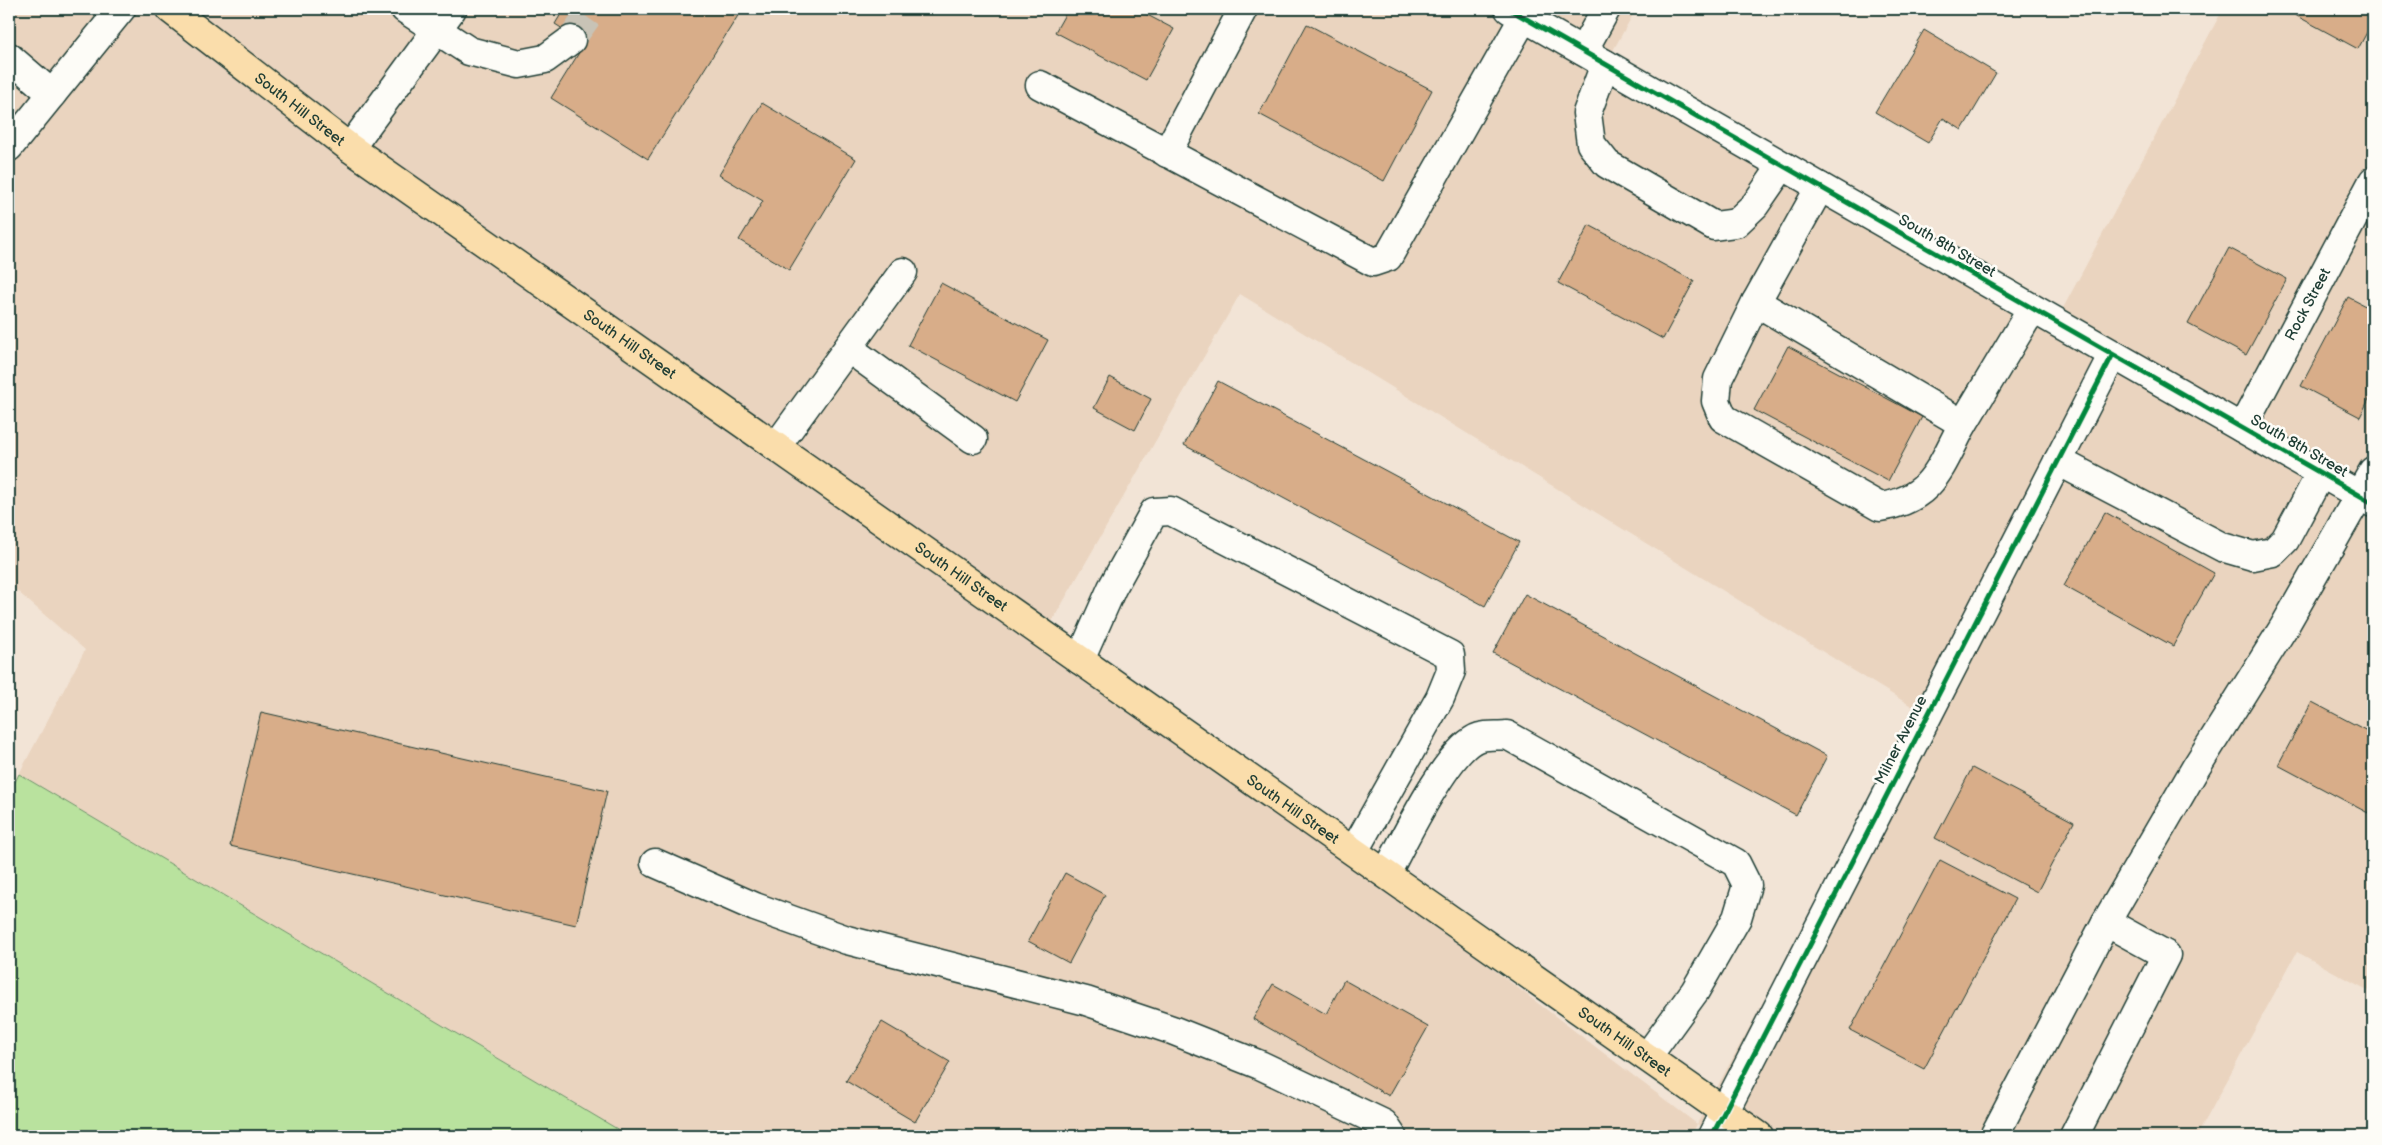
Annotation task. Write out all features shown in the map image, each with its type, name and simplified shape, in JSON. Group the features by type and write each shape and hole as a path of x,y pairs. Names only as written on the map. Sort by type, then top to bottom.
{"main road":[{"name":"South Hill Street","path":"170,9 350,148 1759,1136"}],"street":[{"path":"9,147 121,9"},
{"path":"405,9 469,51 519,64 545,59 571,40"},
{"path":"350,148 452,9"},
{"path":"1167,153 1243,9"},
{"path":"1606,9 1594,58 1587,113 1591,144 1607,164 1714,226 1736,223 1755,205 1782,166"},
{"path":"1040,85 1373,262 1388,257 1516,13"},
{"name":"South 8th Street","path":"1516,13 2112,356 2367,499"},
{"path":"9,57 52,94"},
{"name":"Rock Street","path":"2242,428 2365,216 2373,181"},
{"path":"1820,187 1756,302 1718,379 1716,401 1723,418 1880,507 1901,504 1920,493 1933,479 1963,424 2032,309"},
{"path":"776,447 903,272"},
{"path":"1756,302 1963,424"},
{"path":"848,348 972,439"},
{"name":"Milner Avenue","path":"1712,1136 2112,356"},
{"path":"2058,461 2222,547 2252,556 2273,552 2285,540 2321,473"},
{"path":"1994,1136 2106,922 2195,769 2367,499 2373,470"},
{"path":"1080,660 1112,588 1154,512 1171,511 1450,655 1451,671 1440,698 1354,851"},
{"path":"1386,874 1427,796 1454,756 1478,737 1506,736 1736,863 1747,885 1737,918 1695,991 1647,1057"},
{"path":"655,864 755,907 847,940 1086,1001 1172,1030 1260,1065 1384,1124 1392,1136"},
{"path":"2074,1136 2166,955 2106,922"}],"shaded area":[{"path":"9,9 1636,9 1605,65 2054,325 2223,9 2373,9 2373,993 2297,952 2197,1136 1716,1136 1697,1124 1691,1136 629,1136 19,774 85,650 9,584","holes":["1240,294 1921,712 1697,1124 1047,630"]}],"green space":[{"path":"19,774 629,1136 9,1136 9,794"}],"building":[{"path":"564,9 731,9 739,14 648,159 551,98 585,43 555,24"},
{"path":"1068,9 1136,9 1174,29 1146,80 1055,32"},
{"path":"2284,9 2373,9 2373,21 2358,49"},
{"path":"1307,24 1432,90 1384,181 1259,114"},
{"path":"1924,30 1996,73 1962,130 1943,118 1928,143 1875,112"},
{"path":"762,103 856,159 789,270 739,240 763,201 719,175"},
{"path":"1589,225 1694,281 1663,339 1558,283"},
{"path":"2229,248 2287,279 2246,355 2188,324"},
{"path":"941,283 1048,340 1015,402 908,345"},
{"path":"2348,297 2373,310 2373,391 2360,417 2301,386"},
{"path":"1788,346 1922,417 1888,481 1754,410"},
{"path":"1110,377 1151,399 1135,430 1094,408"},
{"path":"1218,381 1519,542 1485,606 1184,445"},
{"path":"2105,512 2214,573 2173,646 2064,586"},
{"path":"1525,594 1827,756 1796,815 1493,653"},
{"path":"2312,702 2373,734 2373,802 2368,813 2278,765"},
{"path":"261,712 607,791 576,925 230,846"},
{"path":"1972,768 2074,822 2037,892 1935,838"},
{"path":"1940,860 2015,899 1924,1069 1850,1030"},
{"path":"1065,873 1105,895 1069,963 1028,941"},
{"path":"1344,980 1428,1027 1389,1096 1253,1019 1273,984 1326,1014"},
{"path":"882,1022 950,1062 915,1122 846,1081"}],"tunnel":[{"path":"571,40 593,9"}],"cycle path":[{"path":"1509,9 2373,503"},
{"path":"1712,1136 2112,356"}]}
